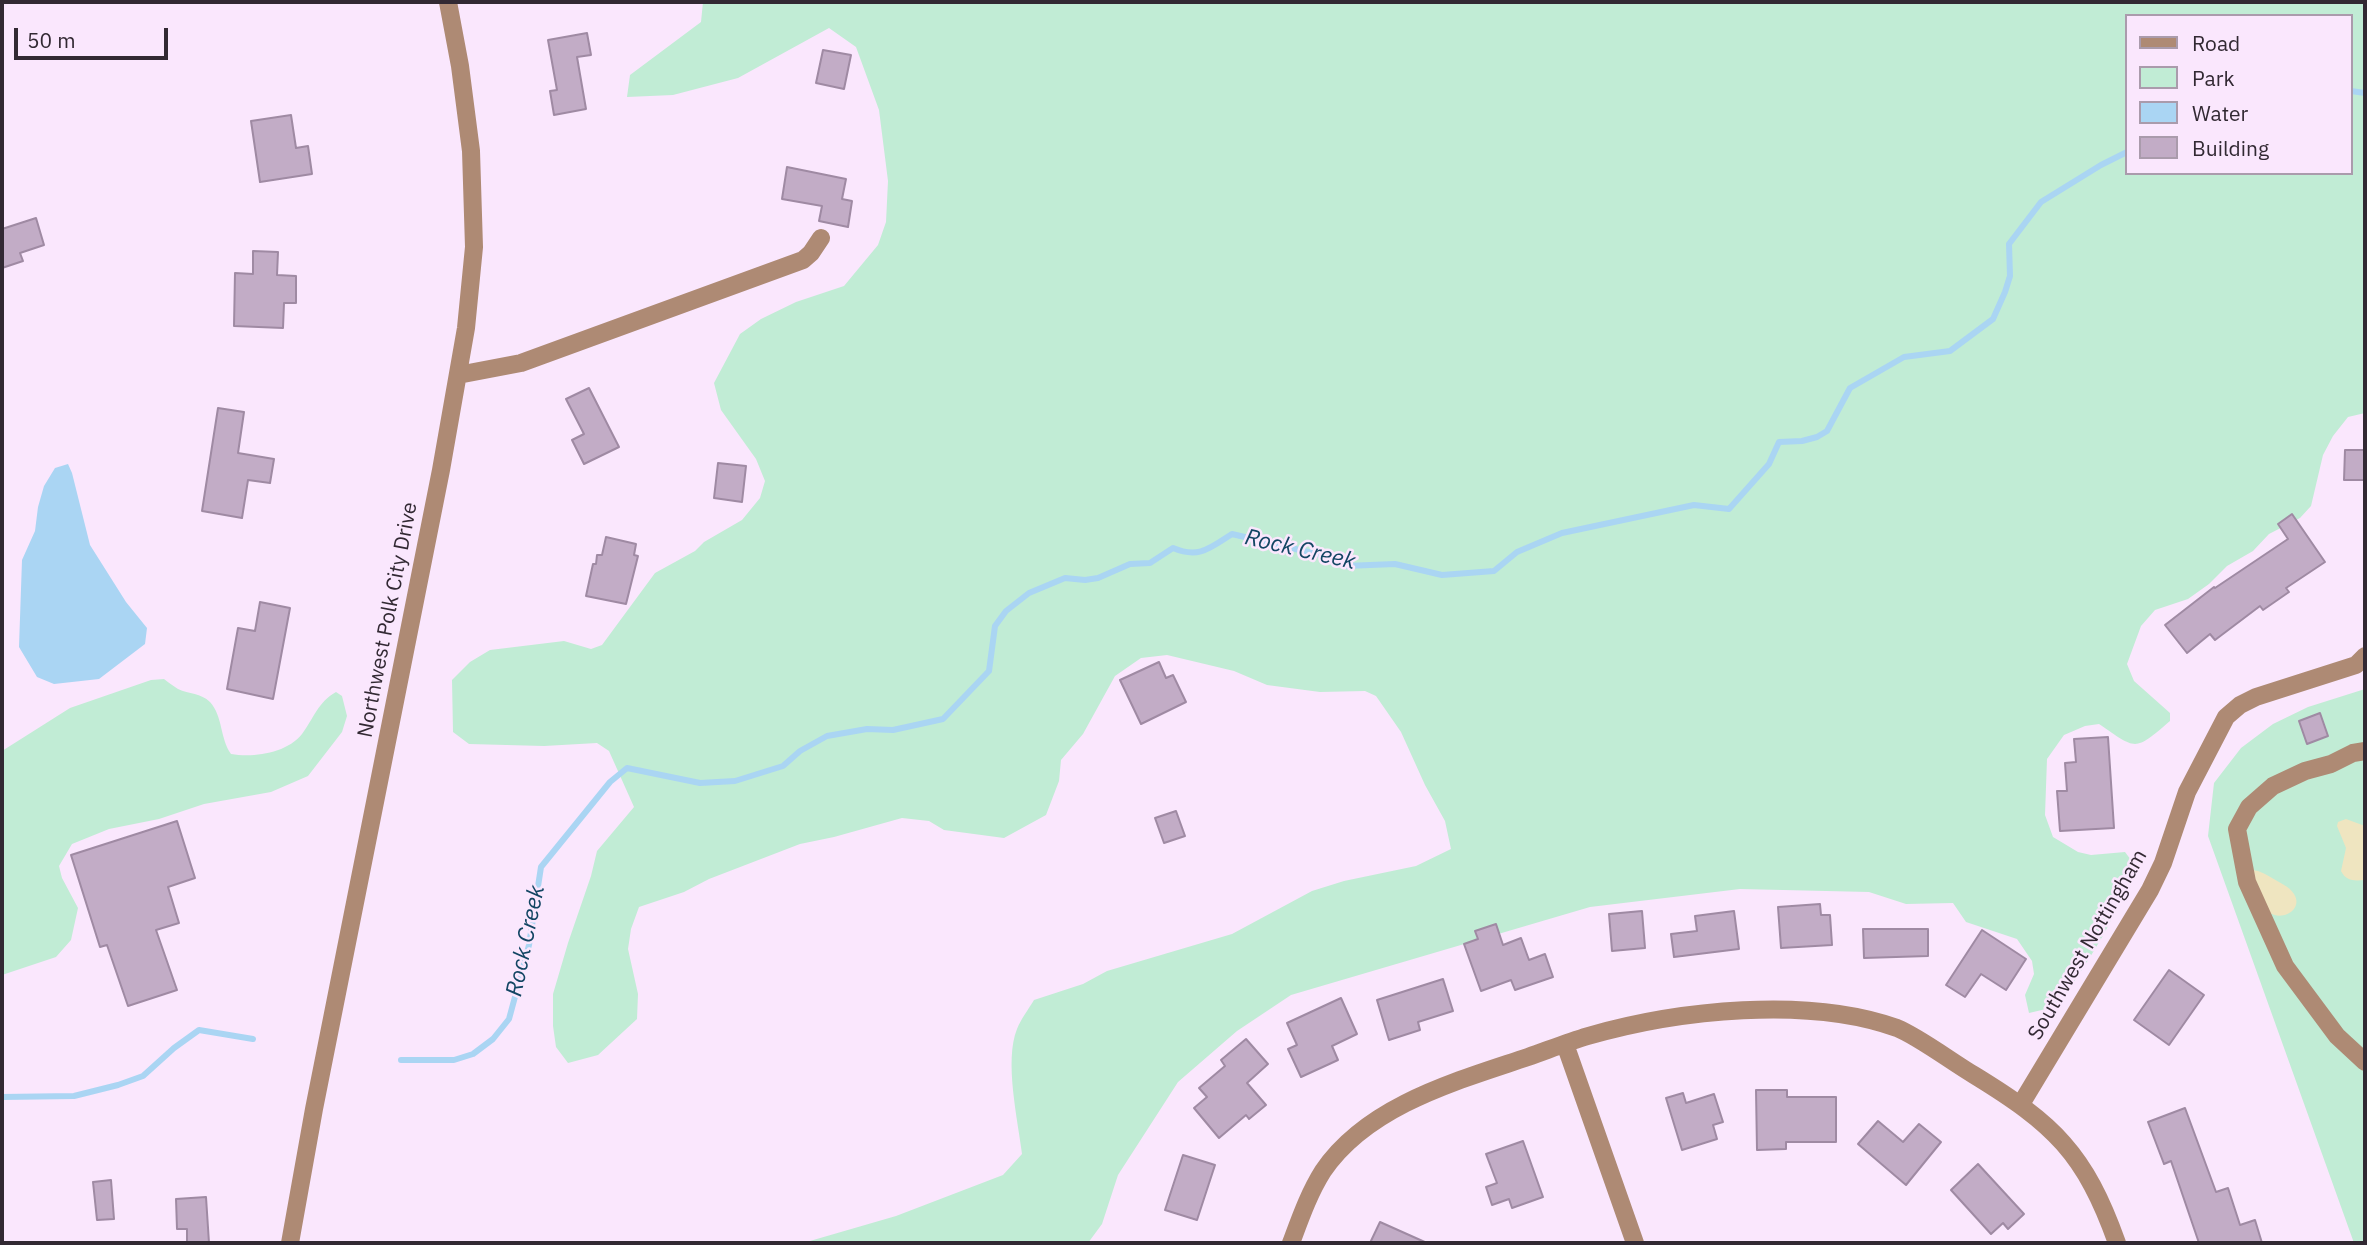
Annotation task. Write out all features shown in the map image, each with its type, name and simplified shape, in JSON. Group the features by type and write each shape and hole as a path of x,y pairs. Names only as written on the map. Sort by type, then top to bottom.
{"street":[{"name":"Northwest Polk City Drive","path":"290,1243 458,376 470,292 474,214 471,151 466,102 447,2"},
{"path":"458,376 520,363 803,260 821,239"},
{"name":"Southwest Nottingham","path":"2021,1104 2150,890 2164,863 2187,792 2226,717 2256,696 2356,665 2365,656"},
{"path":"2365,751 2353,752 2331,764 2305,771 2273,786 2249,807 2237,829 2247,882 2285,966 2337,1036 2365,1062"},
{"path":"1291,1243 1304,1208 1324,1170 1356,1136 1387,1114 1424,1095 1566,1044 1625,1027 1700,1014 1776,1009 1861,1018 1899,1029 2021,1104 2042,1121 2080,1164 2107,1214 2117,1243"},
{"path":"1566,1044 1635,1243"}],"green space":[{"path":"703,2 2365,2 2365,413 2348,417 2333,436 2323,455 2311,506 2300,518 2269,534 2253,551 2227,566 2209,584 2188,599 2155,610 2141,626 2127,664 2134,681 2170,713 2170,721 2149,738 2135,744 2121,739 2099,724 2085,726 2064,735 2047,759 2045,815 2053,837 2078,852 2091,855 2125,852 2131,860 2127,881 2112,919 2059,1006 2029,1013 2025,995 2034,974 2032,961 2017,939 1966,922 1953,903 1906,904 1869,892 1740,889 1590,907 1291,995 1237,1031 1178,1082 1118,1175 1102,1224 1088,1243 803,1243 896,1216 1003,1175 1022,1154 1013,1091 1013,1042 1017,1029 1034,1000 1083,984 1107,971 1232,934 1312,891 1344,881 1416,866 1451,849 1445,821 1401,732 1376,696 1365,691 1320,692 1267,685 1234,671 1167,655 1141,658 1115,676 1083,734 1061,760 1059,781 1046,815 1004,838 944,830 929,821 902,818 800,844 709,879 684,892 639,907 631,929 628,949 638,994 637,1019 598,1055 568,1063 556,1047 553,994 597,851 634,807 609,751 597,743 544,746 469,744 453,732 452,680 470,662 490,650 564,641 591,649 602,645 655,573 742,520 760,498 765,481 756,459 721,410 714,383 740,334 761,319 796,302 844,286 878,245 886,222 888,181 879,110 856,47 829,28 738,78 673,95 627,97 630,75 701,22"},
{"path":"164,679 178,689 199,695 210,702 231,754 270,753 288,746 302,734 320,705 336,692 342,696 347,716 342,732 308,776 271,792 204,804 159,819 109,829 72,844 59,866 62,878 78,908 71,940 56,957 2,975 2,751 70,708 151,680"},
{"path":"2365,689 2365,1243 2354,1243 2208,836 2214,783 2241,748 2273,724 2308,707"}],"sand":[{"path":"2346,819 2365,826 2364,880 2351,880 2341,871 2346,848 2337,826 2338,822"},
{"path":"2252,870 2265,874 2290,889 2296,905 2290,913 2279,916 2266,909 2249,873"}],"water":[{"path":"68,464 90,545 126,602 147,628 145,644 99,679 54,684 37,677 19,647 22,560 35,531 44,486 55,468"}],"building":[{"path":"587,33 591,55 577,57 586,109 554,115 550,91 557,90 548,40"},
{"path":"823,50 851,55 844,89 816,83"},
{"path":"291,115 296,148 308,146 312,174 260,182 251,121"},
{"path":"787,167 846,179 842,199 852,201 848,227 819,221 822,206 782,199"},
{"path":"36,218 44,245 20,253 23,261 2,268 2,229"},
{"path":"253,251 278,252 277,275 296,276 296,303 284,303 283,328 234,326 235,273 253,274"},
{"path":"589,388 619,447 584,464 572,440 584,434 566,399"},
{"path":"218,408 244,412 238,453 274,459 270,483 248,480 242,518 202,511"},
{"path":"2345,450 2365,450 2365,480 2344,480"},
{"path":"718,463 746,466 742,502 714,498"},
{"path":"2292,514 2325,562 2286,588 2289,592 2263,610 2260,606 2215,640 2210,634 2187,653 2165,625 2214,587 2288,539 2278,524"},
{"path":"606,537 636,544 634,555 638,556 626,604 586,596 593,564 596,564 597,555 602,555"},
{"path":"260,602 290,608 273,699 227,689 238,628 255,631"},
{"path":"1159,662 1166,678 1173,675 1186,702 1141,724 1120,680"},
{"path":"2320,713 2328,736 2307,744 2299,721"},
{"path":"2108,737 2114,828 2060,831 2057,791 2067,791 2065,763 2076,762 2074,739"},
{"path":"1176,811 1185,836 1164,843 1155,818"},
{"path":"177,821 195,878 168,887 179,923 156,930 177,990 128,1006 107,945 100,947 71,855"},
{"path":"1820,904 1821,915 1830,915 1832,945 1781,948 1778,907"},
{"path":"1642,911 1645,948 1612,951 1609,914"},
{"path":"1734,911 1739,949 1674,957 1671,934 1697,931 1695,916"},
{"path":"1496,924 1503,945 1521,938 1529,960 1545,954 1553,977 1515,990 1511,980 1481,991 1464,944 1478,939 1475,931"},
{"path":"1863,929 1928,929 1928,956 1864,958"},
{"path":"1982,930 2026,959 2006,990 1981,974 1965,997 1946,985"},
{"path":"2169,970 2204,995 2169,1045 2134,1020"},
{"path":"1443,979 1453,1011 1418,1022 1420,1030 1389,1040 1377,1000"},
{"path":"1341,998 1357,1034 1332,1046 1338,1060 1301,1077 1288,1049 1297,1045 1287,1023"},
{"path":"1246,1039 1268,1064 1247,1083 1266,1105 1249,1119 1246,1115 1219,1138 1194,1108 1207,1097 1199,1088 1225,1066 1221,1060"},
{"path":"1756,1090 1787,1090 1787,1097 1836,1097 1836,1142 1786,1142 1786,1149 1757,1150"},
{"path":"1683,1093 1686,1103 1714,1094 1723,1122 1713,1125 1717,1139 1682,1150 1666,1098"},
{"path":"2185,1108 2216,1192 2228,1188 2240,1225 2255,1220 2262,1243 2199,1243 2171,1161 2164,1164 2148,1122"},
{"path":"1878,1121 1903,1142 1919,1124 1941,1142 1906,1185 1858,1144"},
{"path":"1523,1141 1543,1197 1512,1208 1509,1199 1492,1205 1486,1187 1497,1183 1486,1154"},
{"path":"1183,1155 1215,1165 1197,1220 1165,1210"},
{"path":"1978,1164 2024,1214 2008,1229 2003,1223 1991,1234 1951,1190"},
{"path":"111,1180 114,1219 97,1220 93,1182"},
{"path":"206,1197 209,1243 187,1243 187,1229 177,1229 176,1199"},
{"path":"1380,1222 1427,1243 1370,1243"}],"waterway":[{"name":"Rock Creek","path":"2353,91 2365,93"},
{"name":"Rock Creek","path":"401,1060 454,1060 473,1054 493,1039 509,1019 529,945 541,867 610,782 627,768 700,783 735,781 783,766 800,751 827,736 867,729 893,730 943,719 989,671 995,626 1006,611 1029,593 1065,578 1098,578 1130,564 1150,563 1173,548 1190,552 1204,550 1232,534 1321,555 1345,566 1395,564 1442,575 1494,571 1517,552 1562,533 1694,505 1729,509 1769,464 1779,442 1802,441 1827,431 1850,388 1904,357 1950,351 1993,319 2010,276 2009,244 2041,202 2126,152"},
{"name":"Rock Creek","path":"2,1097 74,1096 118,1085 143,1076 199,1030 253,1039"}]}
